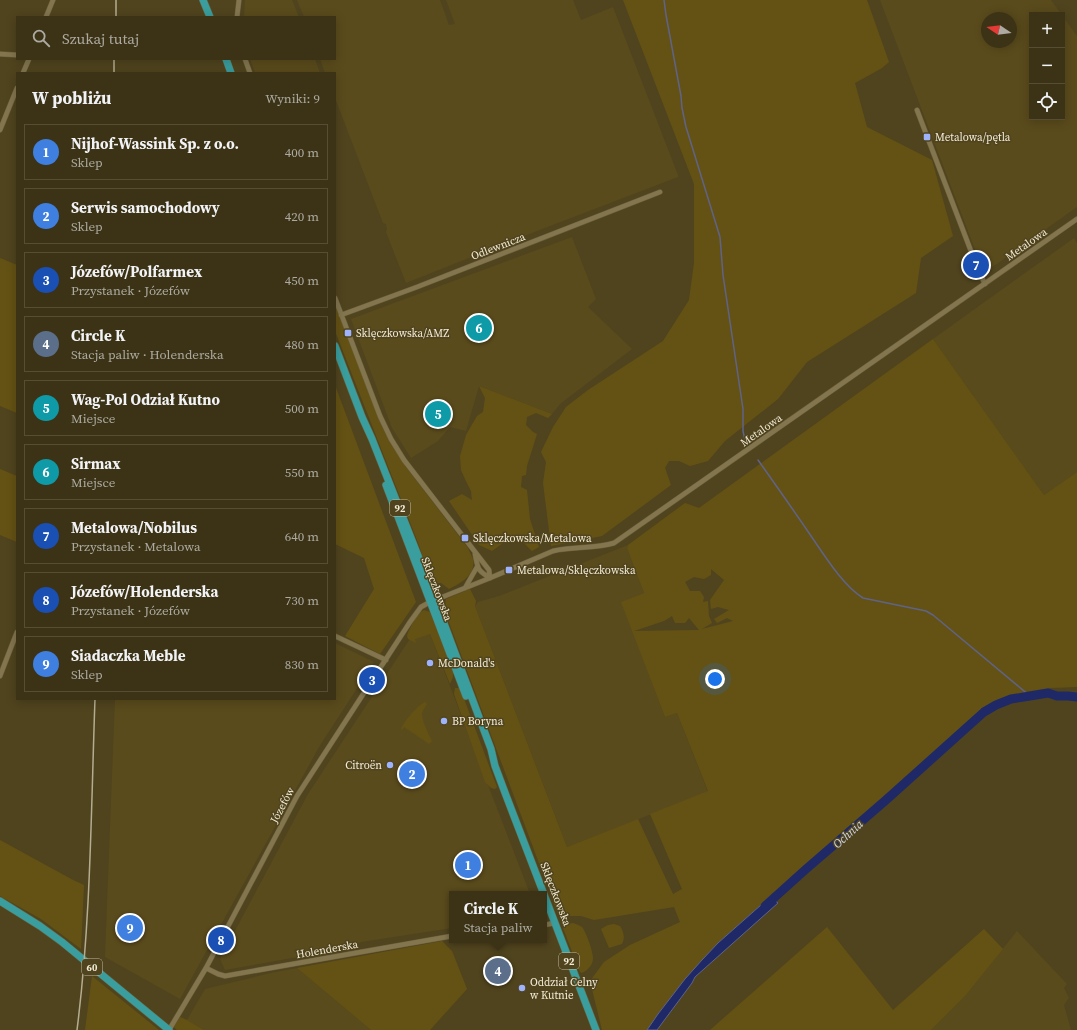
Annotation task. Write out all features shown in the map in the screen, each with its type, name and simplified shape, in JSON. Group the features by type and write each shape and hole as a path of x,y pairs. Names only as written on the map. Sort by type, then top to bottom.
{"main road":[{"path":"203,0 210,16"},
{"path":"226,60 231,72"},
{"name":"Sklęczkowska","path":"336,349 362,417 369,440 491,749 495,766 543,891"},
{"name":"60","path":"0,901 40,926 62,942 170,1028"},
{"name":"Sklęczkowska","path":"547,902 596,1030"}],"street":[{"path":"46,16 53,0"},
{"path":"237,16 239,0"},
{"path":"0,54 16,55"},
{"path":"23,72 29,60"},
{"path":"245,60 250,72"},
{"path":"0,130 16,90"},
{"path":"917,110 976,265 985,284"},
{"name":"Odlewnicza","path":"341,315 417,287 660,192"},
{"name":"Metalowa","path":"432,601 553,551 604,546 621,539 1077,219"},
{"path":"336,301 380,416 391,439 404,460 489,570 490,578"},
{"path":"475,553 477,567 480,572 490,578"},
{"path":"465,588 477,567"},
{"name":"Józefów","path":"170,1028 206,968 297,796 410,622 421,607 432,601"},
{"path":"0,676 16,635"},
{"path":"336,636 386,660"},
{"path":"547,924 555,923"},
{"name":"Holenderska","path":"206,968 225,976 449,937"}],"shaded area":[{"path":"245,0 292,0 299,16 244,16"},
{"path":"297,0 440,0 449,25 455,24 446,0 573,0 581,20 613,7 678,177 406,283 386,232 386,224 383,223 336,101 336,72 325,72 320,60 336,60 336,16 304,16"},
{"path":"623,0 867,0 889,62 882,68 855,83 867,127 932,160 953,236 921,258 916,293 807,362 778,399 725,441 708,461 690,466 679,461 669,461 665,468 671,485 602,536 551,546 543,483 546,462 541,452 553,427 566,407 588,390 663,341 689,300 694,263 694,184"},
{"path":"880,0 1051,0 1060,12 1029,12 1029,120 1065,120 1065,19 1077,36 1077,207 984,273"},
{"path":"250,60 315,60 320,72 255,72"},
{"path":"572,237 596,299 588,307 632,349 560,404 552,414 479,386 466,431 450,427 438,441 411,458 392,428 351,319"},
{"path":"1074,238 1077,243 1077,472 1044,495 933,339"},
{"path":"0,258 16,265 16,413 0,406"},
{"path":"336,306 391,443 406,467 468,548 473,558 473,565 470,574 463,581 449,589 441,583 432,583 417,540 336,334"},
{"path":"933,339 1044,495 1077,472 1077,687 1050,688 1025,692 1024,695 992,705 980,712 919,768 845,831 825,851 805,866 718,943 685,979 647,1030 602,1030 590,981 604,962 630,945 680,922 674,907 594,920 581,916 567,916 558,914 444,609 446,599 470,589 476,601 475,606 567,847 638,819 673,894 682,889 650,814 708,791 677,713 665,717 621,602 644,593 627,548 628,545 685,503 699,508","holes":["711,569 724,580 710,600 711,609 718,607 729,610 714,619 717,623 727,618 733,621 702,629 712,623 709,616 708,601 703,602 704,597 700,591 690,591 685,582 694,577 704,579 711,575","672,616 675,623 685,623 689,618 699,630 634,631 664,621"]},
{"path":"479,386 552,414 548,418 536,413 527,417 526,425 537,434 527,466 526,475 522,476 521,487 527,490 530,519 539,547 532,551 524,543 513,541 503,543 492,551 479,545 449,501 462,494 472,500 471,491 461,470 460,456 466,435 477,416 483,412 485,398"},
{"path":"336,388 416,602 380,654 345,636 374,589 364,558 336,544"},
{"path":"0,469 16,476 16,542 0,535"},
{"path":"628,545 627,548 644,593 622,602 665,717 677,713 708,792 567,847 475,606 478,602 499,596"},
{"path":"424,610 430,612 453,672 453,677 450,684 430,634 415,639 416,643 408,639 407,636 411,625"},
{"path":"423,616 529,891 449,891 449,928 361,942 349,948 225,970 220,959 308,794 423,619"},
{"path":"336,643 374,662 319,747 180,999 105,957 115,700 336,700"},
{"path":"455,688 460,688 497,787 495,789 491,788 485,782 454,694"},
{"path":"425,702 427,704 422,712 422,716 432,741 429,744 404,727 402,730 401,729 411,714"},
{"path":"0,840 84,885 81,949 41,919 0,896"},
{"path":"770,897 778,903 695,977 657,1030 647,1030 685,979 702,960 718,943"},
{"path":"573,923 584,929 593,955 591,965 582,973 580,972 563,928 567,924"},
{"path":"614,924 620,926 624,940 622,944 609,948 601,929 608,925"},
{"path":"827,927 893,1010 984,929 1003,949 966,995 931,1030 710,1030"},
{"path":"1017,931 1067,984 1064,988 1069,998 1064,1005 1071,1030 931,1030 966,995"},
{"path":"442,941 452,951 467,989 430,1030 371,1030 297,968"},
{"path":"297,968 371,1030 204,1030 187,1020 205,989"},
{"path":"92,976 159,1030 85,1030"},
{"path":"180,1017 204,1030 177,1030 174,1027"}],"waterway":[{"path":"664,0 686,127 720,237 723,275 743,409 743,431 745,440"},
{"path":"758,460 833,568 855,592 863,598 926,611 933,615 1030,696"},
{"name":"Ochnia","path":"765,906 984,712 1011,699 1048,693 1057,696 1077,697"}],"railway":[{"path":"116,0 116,16"},
{"path":"114,60 114,72"},
{"path":"77,1030 82,989 88,906 95,700"}],"place":[{"name":"Metalowa/pętla","path":"927,137"},
{"name":"Metalowa/Nobilus","path":"976,265"},
{"name":"Sirmax","path":"479,328"},
{"name":"Sklęczkowska/AMZ","path":"348,333"},
{"name":"Wag-Pol Odział Kutno","path":"438,414"},
{"name":"Sklęczkowska/Metalowa","path":"465,538"},
{"name":"Metalowa/Sklęczkowska","path":"509,570"},
{"name":"McDonald's","path":"430,663"},
{"name":"Józefów/Polfarmex","path":"372,680"},
{"name":"BP Boryna","path":"444,721"},
{"name":"Citroën","path":"390,765"},
{"name":"Serwis samochodowy","path":"412,774"},
{"name":"Nijhof-Wassink Sp. z o.o.","path":"468,865"},
{"name":"Siadaczka Meble","path":"130,928"},
{"name":"Józefów/Holenderska","path":"221,940"},
{"name":"Circle K","path":"498,971"},
{"name":"Oddział Celny w Kutnie","path":"522,988"}]}
